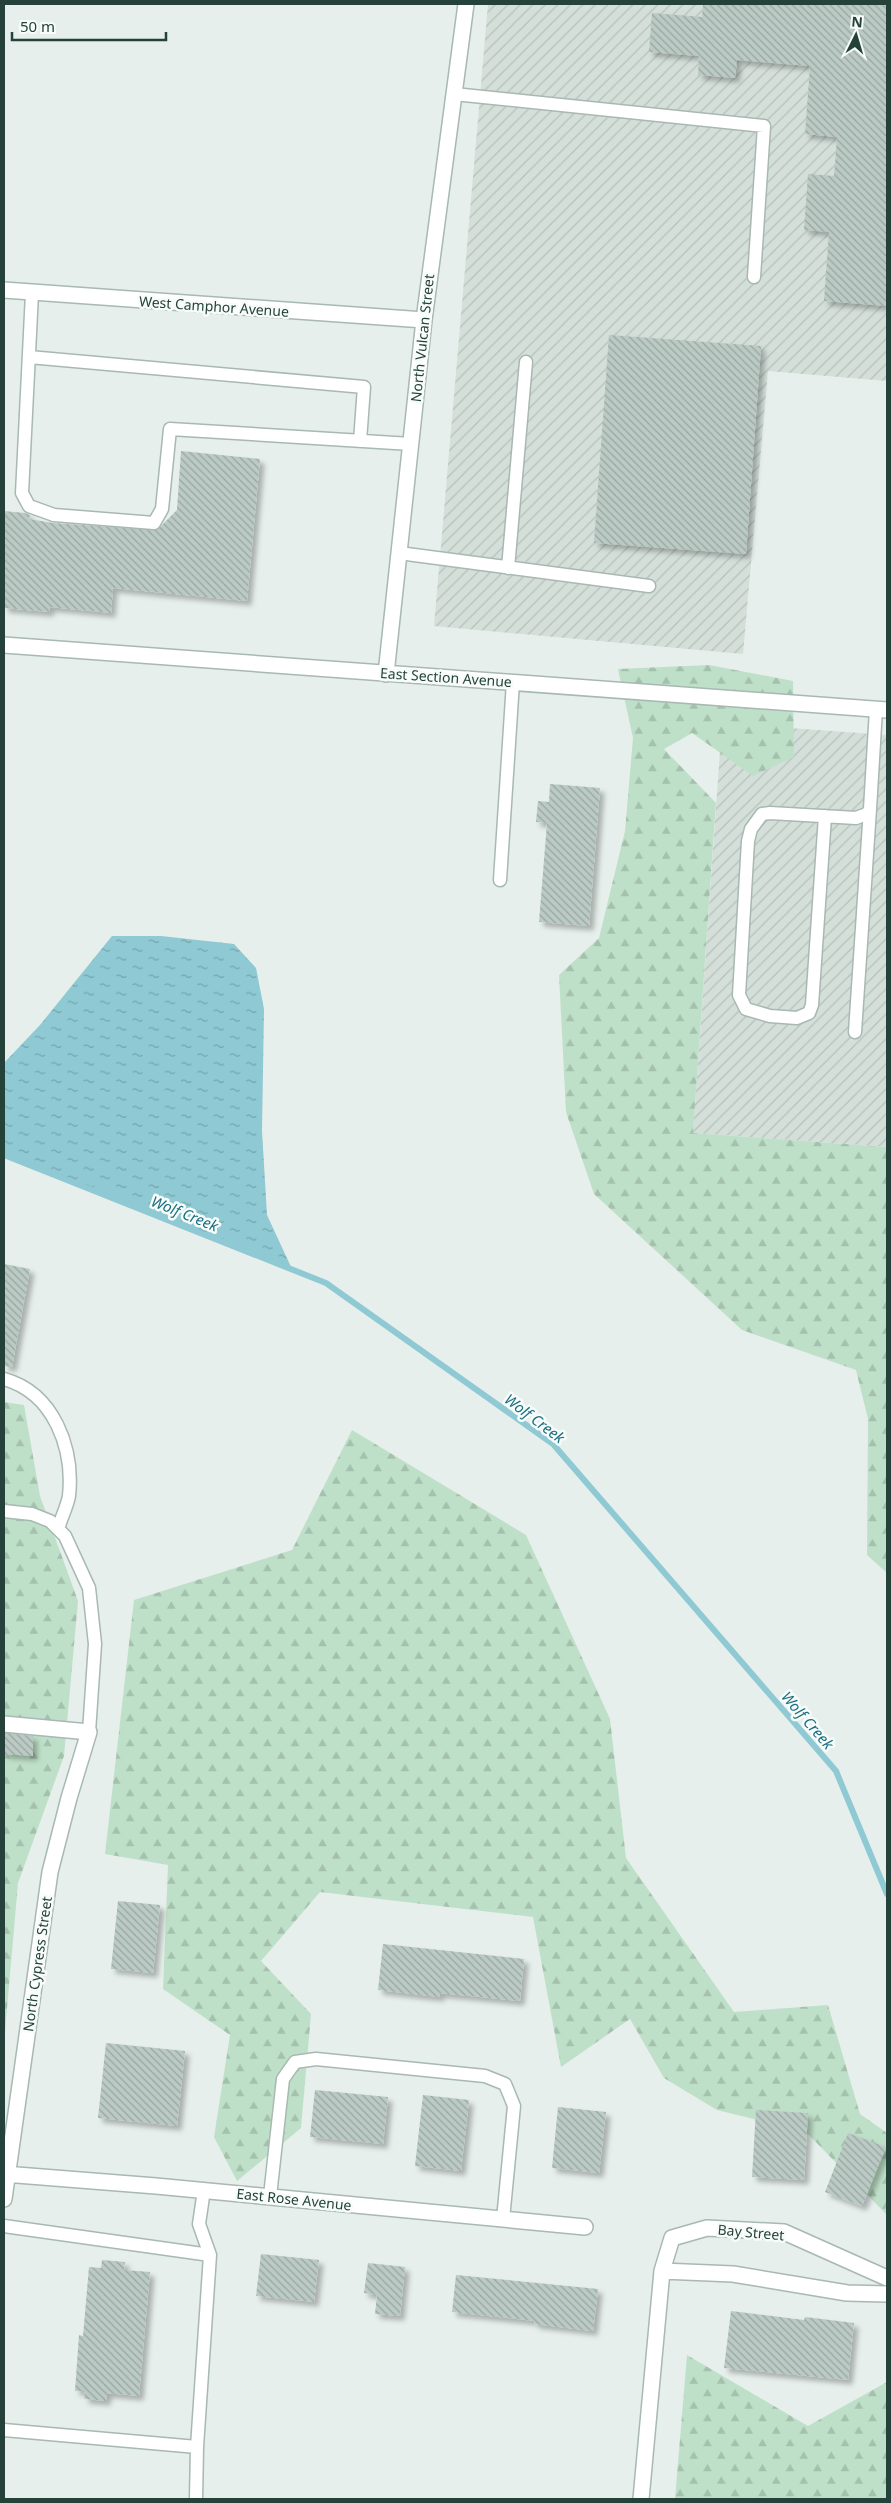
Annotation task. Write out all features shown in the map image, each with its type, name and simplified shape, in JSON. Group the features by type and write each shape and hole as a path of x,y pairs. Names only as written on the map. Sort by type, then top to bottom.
{"street":[{"name":"North Vulcan Street","path":"386,674 424,320 466,4"},
{"name":"West Camphor Avenue","path":"4,290 424,320"},
{"name":"East Section Avenue","path":"4,645 882,710"},
{"path":"4,1724 89,1732"},
{"name":"North Cypress Street","path":"4,2199 5,2175 50,1872 69,1798 89,1732"},
{"name":"East Rose Avenue","path":"5,2175 204,2190 585,2227"},
{"name":"Bay Street","path":"641,2499 662,2271 672,2238 707,2228 784,2232 887,2278"},
{"path":"662,2271 733,2274 847,2293 887,2294"}],"lane":[{"path":"454,94 764,126 754,277"},
{"path":"32,292 22,493 29,506 54,515 154,523 162,509 170,429 410,444"},
{"path":"29,357 364,387 360,441"},
{"path":"508,568 526,362"},
{"path":"399,553 649,586"},
{"path":"500,880 513,682"},
{"path":"855,1032 870,809 882,710"},
{"path":"825,816 812,1005 809,1012 797,1018 757,1014 746,1009 739,996 748,841 751,829 762,814 863,817 870,809"},
{"path":"4,1379 15,1382 45,1404 61,1429 69,1466 69,1497 58,1529"},
{"path":"4,1511 32,1514 50,1521 65,1536 89,1588 96,1644 89,1732"},
{"path":"270,2196 283,2080 295,2062 326,2060 485,2076 505,2084 514,2106 503,2220"},
{"path":"196,2499 197,2447 210,2255 199,2224 204,2190"},
{"path":"4,2226 210,2255"},
{"path":"4,2430 197,2447"}],"shaded area":[{"path":"488,4 887,4 887,381 768,371 743,654 434,626"},
{"path":"722,723 887,735 887,1147 693,1133"}],"green space":[{"path":"709,665 793,681 794,757 753,776 692,733 664,749 716,803 693,1133 887,1147 887,1573 867,1555 868,1419 856,1370 742,1330 594,1194 566,1112 559,975 599,938 625,831 633,738 618,669"},
{"path":"4,1402 24,1405 40,1496 78,1601 64,1756 18,1883 4,2043"},
{"path":"352,1430 526,1535 610,1719 626,1858 734,2012 828,2005 860,2114 887,2133 887,2215 806,2132 717,2110 664,2078 630,2019 561,2067 533,1917 320,1892 261,1961 311,2014 301,2128 237,2181 214,2137 230,2035 163,1989 168,1865 105,1854 134,1600 292,1550"},
{"path":"687,2355 808,2426 887,2382 887,2499 675,2499"}],"water":[{"path":"112,936 161,936 234,944 256,968 264,1009 262,1131 267,1215 292,1269 4,1155 4,1063 40,1025"}],"building":[{"path":"703,4 887,4 887,306 824,301 829,232 804,230 808,174 834,176 837,137 805,134 810,66 737,60 735,78 698,75 699,56 649,52 652,13 702,17"},
{"path":"609,335 761,346 746,554 594,543"},
{"path":"181,451 260,459 247,601 113,588 111,613 50,607 49,612 4,608 4,511 25,513 30,515 29,519 53,523 157,530 177,510"},
{"path":"550,784 600,788 589,926 539,922 547,823 536,822 538,801 549,802"},
{"path":"4,1264 30,1269 12,1367 4,1366"},
{"path":"4,1733 33,1736 33,1756 4,1754"},
{"path":"118,1901 160,1905 153,1973 111,1969"},
{"path":"383,1944 524,1959 520,2001 440,1993 440,1997 378,1990"},
{"path":"106,2043 185,2051 177,2126 98,2118"},
{"path":"315,2090 388,2097 383,2144 310,2137"},
{"path":"423,2095 469,2100 461,2171 415,2166"},
{"path":"558,2107 606,2112 599,2173 552,2168"},
{"path":"756,2110 808,2113 804,2180 752,2177"},
{"path":"848,2133 886,2147 862,2206 825,2192"},
{"path":"261,2254 319,2260 314,2302 256,2296"},
{"path":"102,2260 125,2262 124,2270 150,2272 139,2396 107,2393 106,2401 84,2399 85,2391 75,2391 79,2335 83,2336 89,2267 101,2268"},
{"path":"368,2263 405,2267 400,2316 375,2314 377,2295 364,2293"},
{"path":"456,2275 598,2289 593,2331 534,2324 535,2321 452,2312"},
{"path":"731,2311 804,2320 805,2317 854,2323 848,2380 724,2368"}],"waterway":[{"name":"Wolf Creek","path":"4,1155 326,1283 553,1444 836,1771 887,1894"}]}
